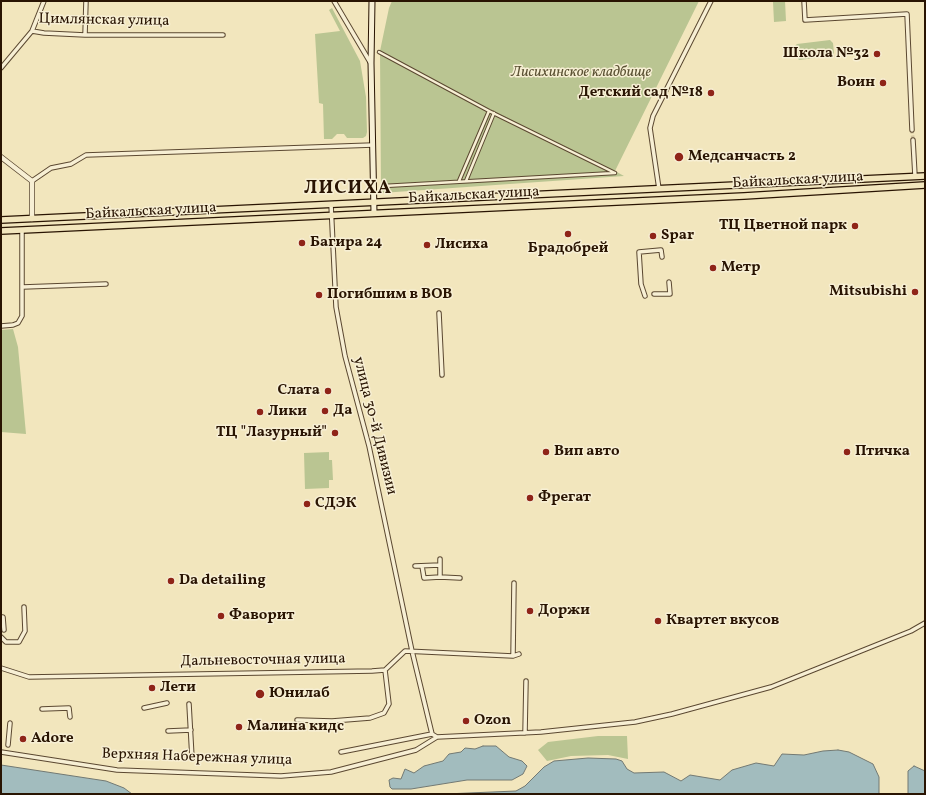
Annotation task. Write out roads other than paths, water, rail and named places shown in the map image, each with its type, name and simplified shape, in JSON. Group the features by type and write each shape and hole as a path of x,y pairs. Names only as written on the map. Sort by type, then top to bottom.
{"main road":[{"path":"372,1 371,63 374,145 374,213"},
{"name":"Байкальская улица","path":"1,220 659,190 925,176"},
{"name":"Байкальская улица","path":"1,231 744,196 925,185"}],"street":[{"path":"32,31 44,1"},
{"path":"85,35 86,1"},
{"path":"334,1 371,63"},
{"path":"659,190 650,128 653,116 710,1"},
{"path":"804,1 805,20 907,14 912,130"},
{"name":"Цимлянская улица","path":"1,68 32,31 85,35 223,35"},
{"path":"380,52 489,111 615,173 384,186"},
{"path":"459,182 489,111"},
{"path":"466,181 494,113"},
{"path":"913,140 914,176"},
{"path":"32,181 51,168 71,164 86,155 374,145"},
{"path":"1,157 32,181"},
{"path":"32,181 32,219"},
{"name":"улица 30-й Дивизии","path":"331,204 336,307 345,356 369,446 412,651 432,734"},
{"path":"1,326 13,325 21,320 22,316 22,230"},
{"path":"645,296 641,284 639,252 661,250 662,257"},
{"path":"654,294 670,294 669,282"},
{"path":"23,287 106,284"},
{"path":"439,313 442,375"},
{"path":"440,560 440,577"},
{"path":"415,566 440,565"},
{"path":"422,566 424,578 460,578"},
{"path":"513,656 514,583"},
{"path":"1,637 6,642 19,642 19,637 25,631 24,607"},
{"path":"1,617 3,617 4,630"},
{"path":"341,752 432,734 437,737 525,733 635,722 771,687 911,631 925,623"},
{"path":"297,720 332,721 370,718 384,713 389,704 385,670 406,651 513,656 519,654"},
{"name":"Дальневосточная улица","path":"1,668 29,677 385,670"},
{"path":"525,733 526,681"},
{"path":"144,708 167,704"},
{"path":"189,704 192,758"},
{"path":"42,710 69,708 70,717"},
{"path":"8,745 10,723"},
{"path":"168,731 191,730"},
{"name":"Верхняя Набережная улица","path":"1,752 117,770 282,776 331,772 345,769 416,750 437,737"}],"water":[{"path":"483,746 496,746 509,757 522,761 527,766 523,774 512,780 467,780 411,789 392,789 390,787 389,780 393,778 401,779 405,769 414,773 424,766 443,761 449,754 461,752 465,748 475,749"},
{"path":"838,750 849,752 873,764 879,777 879,794 445,794 516,791 525,786 544,767 554,761 588,758 616,759 622,761 627,769 634,773 664,772 681,781 690,775 720,780 732,770 756,763 774,766 782,754 804,755"},
{"path":"1,765 106,781 124,788 132,794 1,794"},
{"path":"914,766 925,771 925,794 908,794 908,771"}],"tunnel":[{"path":"912,130 913,140"}],"place":[{"name":"Школа №32","path":"877,54"},
{"name":"Воин","path":"883,83"},
{"name":"Детский сад №18","path":"711,93"},
{"name":"Медсанчасть 2","path":"679,157"},
{"name":"ТЦ Цветной парк","path":"855,226"},
{"name":"Брадобрей","path":"568,234"},
{"name":"Spar","path":"653,236"},
{"name":"Багира 24","path":"302,243"},
{"name":"Лисиха","path":"427,245"},
{"name":"Метр","path":"713,268"},
{"name":"Mitsubishi","path":"915,292"},
{"name":"Погибшим в ВОВ","path":"319,295"},
{"name":"Слата","path":"328,391"},
{"name":"Да","path":"325,411"},
{"name":"Лики","path":"260,412"},
{"name":"ТЦ \"Лазурный\"","path":"335,433"},
{"name":"Вип авто","path":"546,452"},
{"name":"Птичка","path":"847,452"},
{"name":"Фрегат","path":"530,498"},
{"name":"СДЭК","path":"307,504"},
{"name":"Da detailing","path":"171,581"},
{"name":"Доржи","path":"530,611"},
{"name":"Фаворит","path":"221,616"},
{"name":"Квартет вкусов","path":"658,621"},
{"name":"Лети","path":"152,688"},
{"name":"Юнилаб","path":"260,694"},
{"name":"Ozon","path":"466,721"},
{"name":"Малина кидс","path":"239,727"},
{"name":"Adore","path":"23,739"}],"district":[{"name":"ЛИСИХА","path":"348,190"}],"park label":[{"name":"Лисихинское кладбище","path":"581,73"}]}
